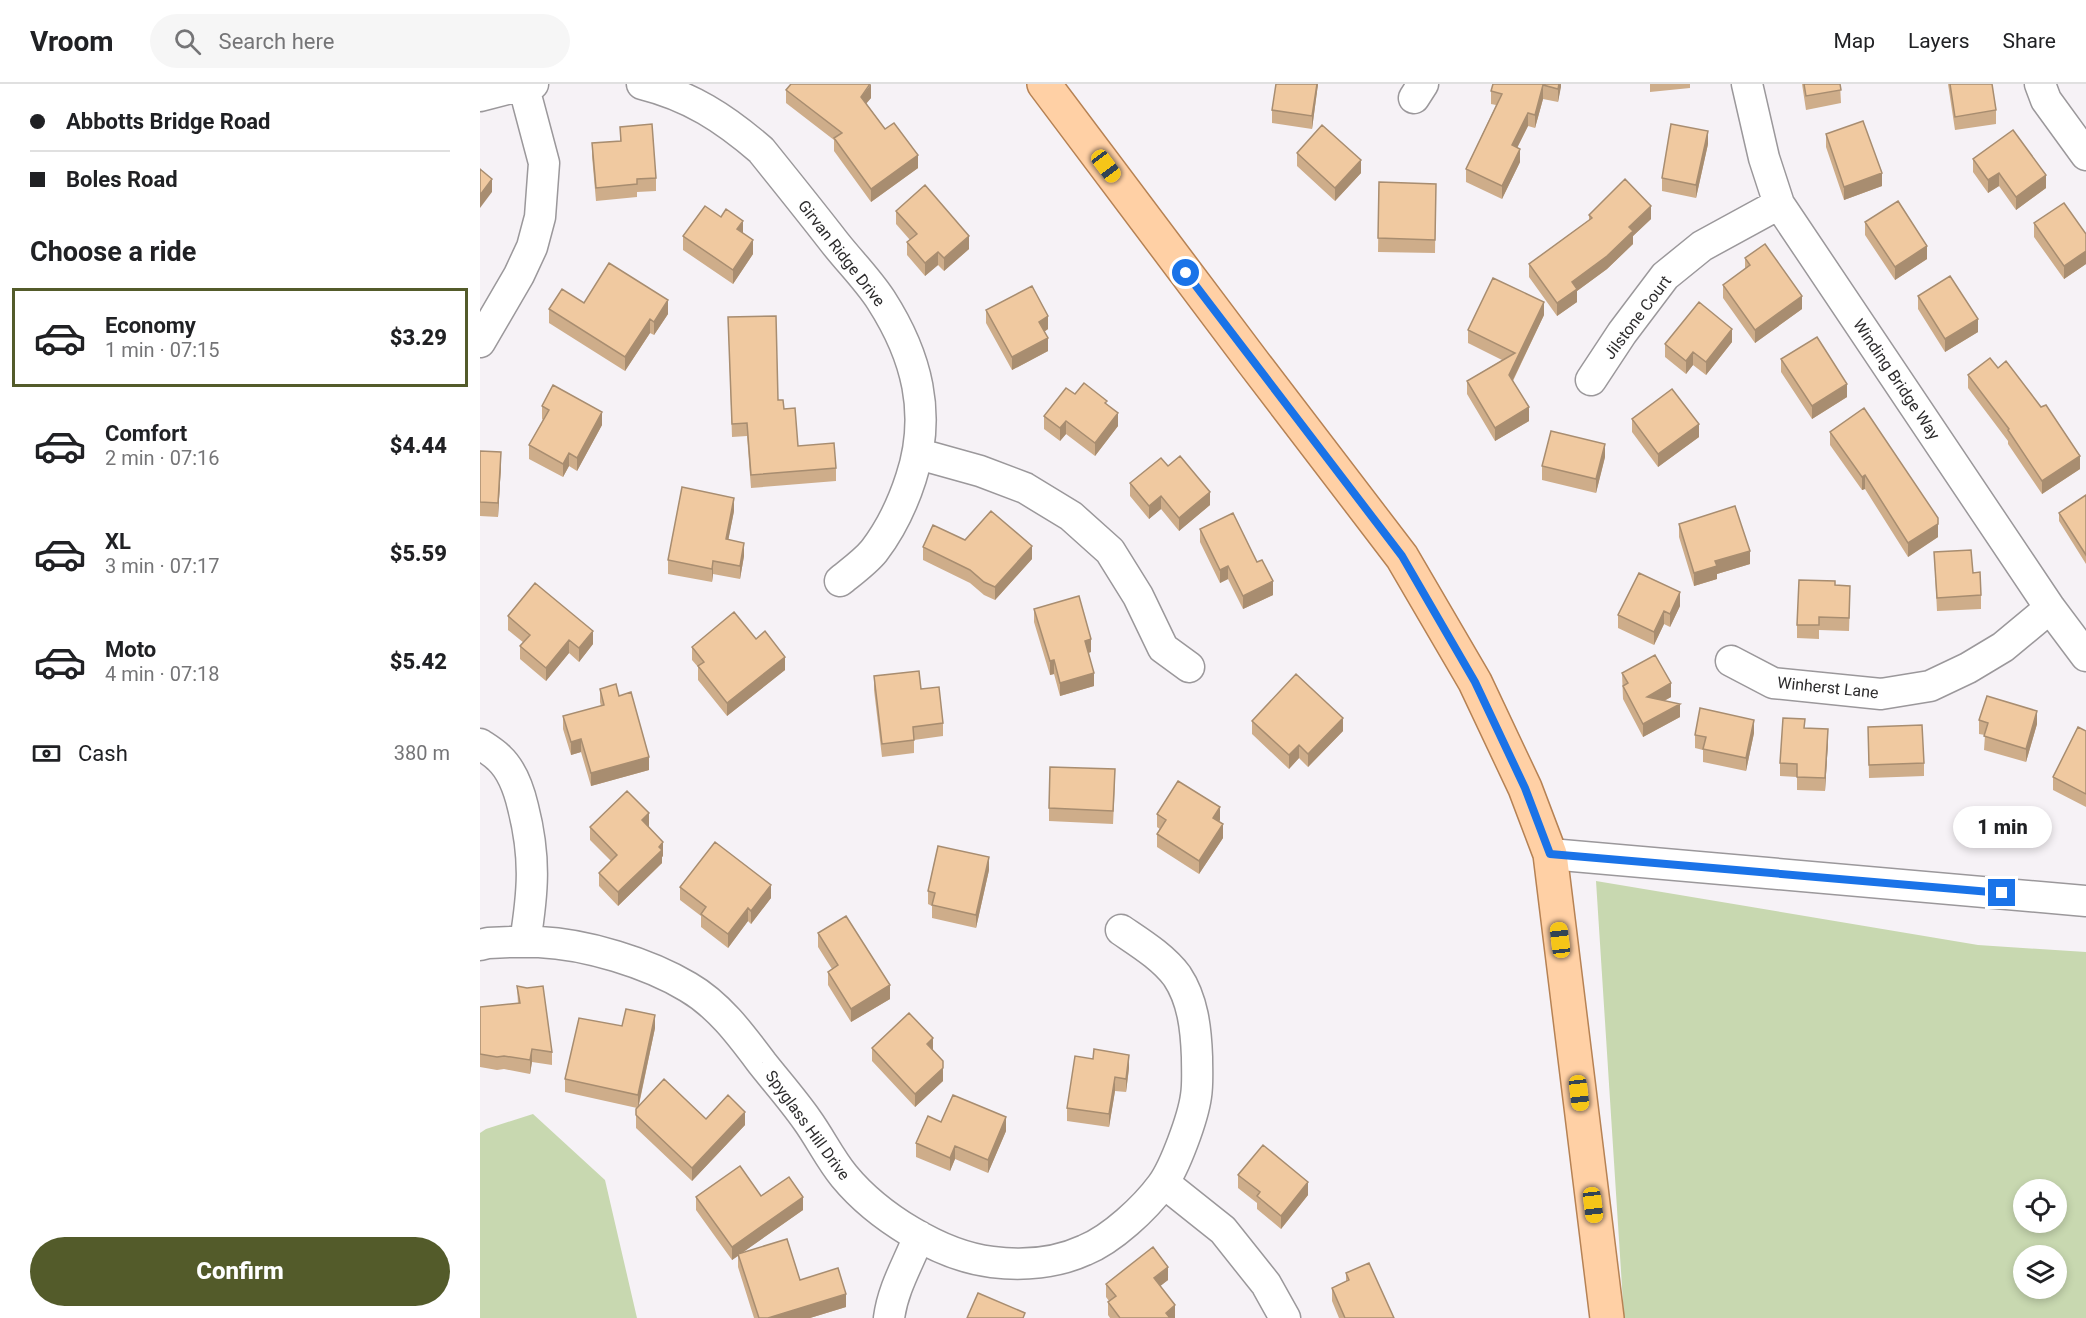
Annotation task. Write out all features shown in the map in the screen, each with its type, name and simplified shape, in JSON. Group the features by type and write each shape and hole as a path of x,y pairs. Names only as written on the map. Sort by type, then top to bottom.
{"main road":[{"path":"1044,84 1252,362 1402,556 1480,693 1525,788 1550,854 1607,1318"}],"street":[{"path":"480,342 519,275 532,246 540,217 544,163 523,84"},
{"path":"480,96 523,84 533,84"},
{"name":"Girvan Ridge Drive","path":"642,84 669,90 693,102 741,133 761,150 881,300 901,338 914,371 920,400 922,429 919,454 908,488 892,523 873,552 840,581"},
{"name":"Winding Bridge Way","path":"1747,84 1764,158 1779,204 2050,608 2086,656"},
{"path":"2040,84 2046,100 2086,154"},
{"name":"Jilstone Court","path":"1591,380 1622,333 1665,276 1702,246 1779,204"},
{"path":"919,454 981,471 1025,488 1071,516 1110,551 1137,596 1163,648 1189,667"},
{"name":"Winherst Lane","path":"1731,661 1773,683 1881,694 1930,686 1968,668 2003,647 2050,608"},
{"path":"480,744 500,758 512,774 521,798 530,835 533,868 525,942"},
{"path":"1550,854 2086,901"},
{"name":"Spyglass Hill Drive","path":"480,945 540,942 597,951 646,966 690,987 722,1013 807,1120 844,1177 884,1215 956,1254 990,1262 1025,1264 1056,1260 1087,1250 1116,1231 1148,1202 1164,1183 1186,1133 1196,1096 1196,1034 1191,1008 1177,977 1152,951 1121,930"},
{"path":"1164,1183 1223,1230 1266,1284 1285,1318"},
{"path":"889,1318 891,1300 919,1236"}],"green space":[{"path":"1596,881 1978,945 2086,952 2086,1318 1624,1318"},
{"path":"533,1114 605,1180 637,1318 480,1318 480,1133"}],"building":[{"path":"791,84 870,84 861,97 885,129 894,123 918,155 871,189 834,138 842,133 786,90"},
{"path":"1276,84 1317,84 1312,116 1272,110"},
{"path":"1493,84 1559,84 1558,89 1543,85 1535,115 1528,113 1512,145 1520,149 1502,186 1466,169 1502,94 1491,91"},
{"path":"1804,84 1840,84 1841,90 1806,96"},
{"path":"1950,84 1992,84 1996,110 1955,117"},
{"path":"1863,121 1882,173 1844,187 1826,134"},
{"path":"652,124 656,178 637,179 637,184 596,188 592,143 621,141 620,127"},
{"path":"1671,124 1708,131 1696,185 1662,178"},
{"path":"1322,125 1361,160 1335,188 1297,153"},
{"path":"2013,130 2046,175 2016,197 1999,173 1988,180 1973,159"},
{"path":"480,169 492,179 480,195"},
{"path":"1625,179 1651,206 1629,227 1633,231 1607,256 1572,282 1577,289 1557,303 1529,264 1592,218 1589,215"},
{"path":"1379,182 1436,184 1435,240 1378,238"},
{"path":"925,185 969,236 944,258 938,252 925,263 907,242 917,234 896,211"},
{"path":"1898,201 1927,246 1895,267 1865,222"},
{"path":"2064,203 2086,234 2086,251 2064,266 2034,223"},
{"path":"705,206 721,217 726,209 743,221 737,229 753,240 733,270 683,236"},
{"path":"1765,244 1802,296 1755,330 1723,285 1750,265 1745,258"},
{"path":"609,263 668,300 654,322 650,319 625,357 549,309 562,289 584,303"},
{"path":"1950,276 1978,319 1945,339 1918,296"},
{"path":"1493,278 1544,302 1509,375 1529,407 1495,428 1467,381 1515,353 1468,330"},
{"path":"1032,286 1048,316 1039,322 1048,338 1012,357 986,310"},
{"path":"1699,302 1732,329 1706,362 1693,352 1686,361 1665,344"},
{"path":"776,316 778,400 783,400 784,409 795,408 798,446 834,443 836,468 751,475 747,423 732,424 728,317"},
{"path":"1817,337 1847,384 1812,406 1781,359"},
{"path":"1990,358 1998,368 2006,361 2041,407 2046,405 2080,456 2042,481 2009,429 1968,375"},
{"path":"1084,383 1118,413 1095,443 1066,421 1060,428 1044,416 1066,388 1075,394"},
{"path":"553,385 602,412 577,458 569,453 563,464 529,445 549,410 542,406"},
{"path":"1672,389 1699,424 1658,454 1632,419"},
{"path":"1864,408 1938,518 1938,524 1908,543 1865,475 1862,477 1830,432"},
{"path":"1551,431 1605,444 1596,479 1542,466"},
{"path":"480,451 501,452 498,503 480,502"},
{"path":"1180,456 1210,492 1179,518 1161,496 1149,506 1130,483 1161,458 1168,466"},
{"path":"682,487 734,498 726,539 744,543 740,566 713,561 712,569 668,560"},
{"path":"2086,495 2086,555 2059,513"},
{"path":"1735,506 1750,551 1715,561 1717,566 1694,573 1679,524"},
{"path":"991,511 1032,546 995,587 984,582 970,570 923,547 933,525 965,540"},
{"path":"1233,513 1257,562 1262,560 1273,581 1243,596 1228,566 1220,570 1200,529"},
{"path":"1971,550 1973,573 1980,572 1981,595 1937,598 1934,552"},
{"path":"1639,573 1680,592 1670,614 1664,611 1654,632 1618,615"},
{"path":"1799,580 1835,581 1835,585 1850,586 1849,618 1819,617 1819,625 1797,625"},
{"path":"535,583 593,631 579,648 569,640 546,668 520,646 530,635 508,616"},
{"path":"1079,596 1091,639 1085,641 1094,673 1060,683 1054,660 1050,661 1034,609"},
{"path":"734,612 756,639 765,631 785,657 727,703 698,666 704,662 692,647"},
{"path":"1655,655 1671,683 1647,697 1680,704 1643,724 1623,686 1628,683 1622,673"},
{"path":"919,671 921,689 939,687 943,723 913,727 914,740 882,744 874,676"},
{"path":"1296,674 1343,718 1308,754 1299,745 1289,755 1252,721"},
{"path":"616,684 619,696 631,692 649,757 591,773 581,739 571,742 563,716 604,705 600,689"},
{"path":"1987,696 2037,711 2026,749 1984,736 1988,723 1979,720"},
{"path":"1700,708 1754,720 1746,758 1703,749 1706,737 1695,735"},
{"path":"1783,718 1805,719 1804,728 1828,729 1825,778 1797,777 1797,764 1780,763"},
{"path":"1922,725 1924,763 1869,765 1868,727"},
{"path":"2078,727 2086,731 2086,794 2053,777"},
{"path":"1050,767 1115,769 1113,811 1049,808"},
{"path":"1178,781 1220,807 1213,818 1223,824 1199,861 1157,834 1166,820 1157,814"},
{"path":"627,791 649,813 642,820 663,842 659,847 662,850 618,892 599,873 617,855 590,827"},
{"path":"715,842 771,885 751,911 748,908 728,934 701,914 706,907 680,887"},
{"path":"938,846 989,857 976,915 932,905 935,893 928,891"},
{"path":"846,916 890,985 851,1009 828,972 838,965 818,933"},
{"path":"517,986 527,988 543,986 552,1052 532,1049 530,1060 480,1054 480,1007 520,1003"},
{"path":"626,1009 655,1015 638,1095 565,1079 579,1018 622,1026"},
{"path":"909,1013 933,1038 927,1044 943,1061 943,1068 915,1094 872,1048"},
{"path":"1094,1049 1129,1055 1126,1079 1115,1077 1109,1114 1067,1108 1075,1056 1093,1059"},
{"path":"664,1079 706,1119 728,1095 745,1112 692,1168 636,1115 636,1109"},
{"path":"953,1095 1006,1117 988,1160 955,1146 950,1158 916,1143 928,1116 941,1122"},
{"path":"1263,1145 1308,1182 1281,1216 1257,1196 1260,1192 1238,1175"},
{"path":"740,1166 761,1196 789,1177 803,1197 732,1247 696,1197"},
{"path":"787,1239 800,1280 838,1268 846,1294 768,1318 759,1318 738,1254"},
{"path":"1153,1247 1168,1267 1154,1278 1175,1305 1166,1313 1170,1318 1120,1318 1108,1302 1116,1296 1106,1284"},
{"path":"1369,1263 1394,1318 1345,1318 1332,1288 1349,1280 1346,1273"},
{"path":"978,1293 1025,1313 1023,1318 967,1318"}],"route":[{"path":"1186,273 1402,556 1475,682 1525,788 1550,854 2002,893"}]}
